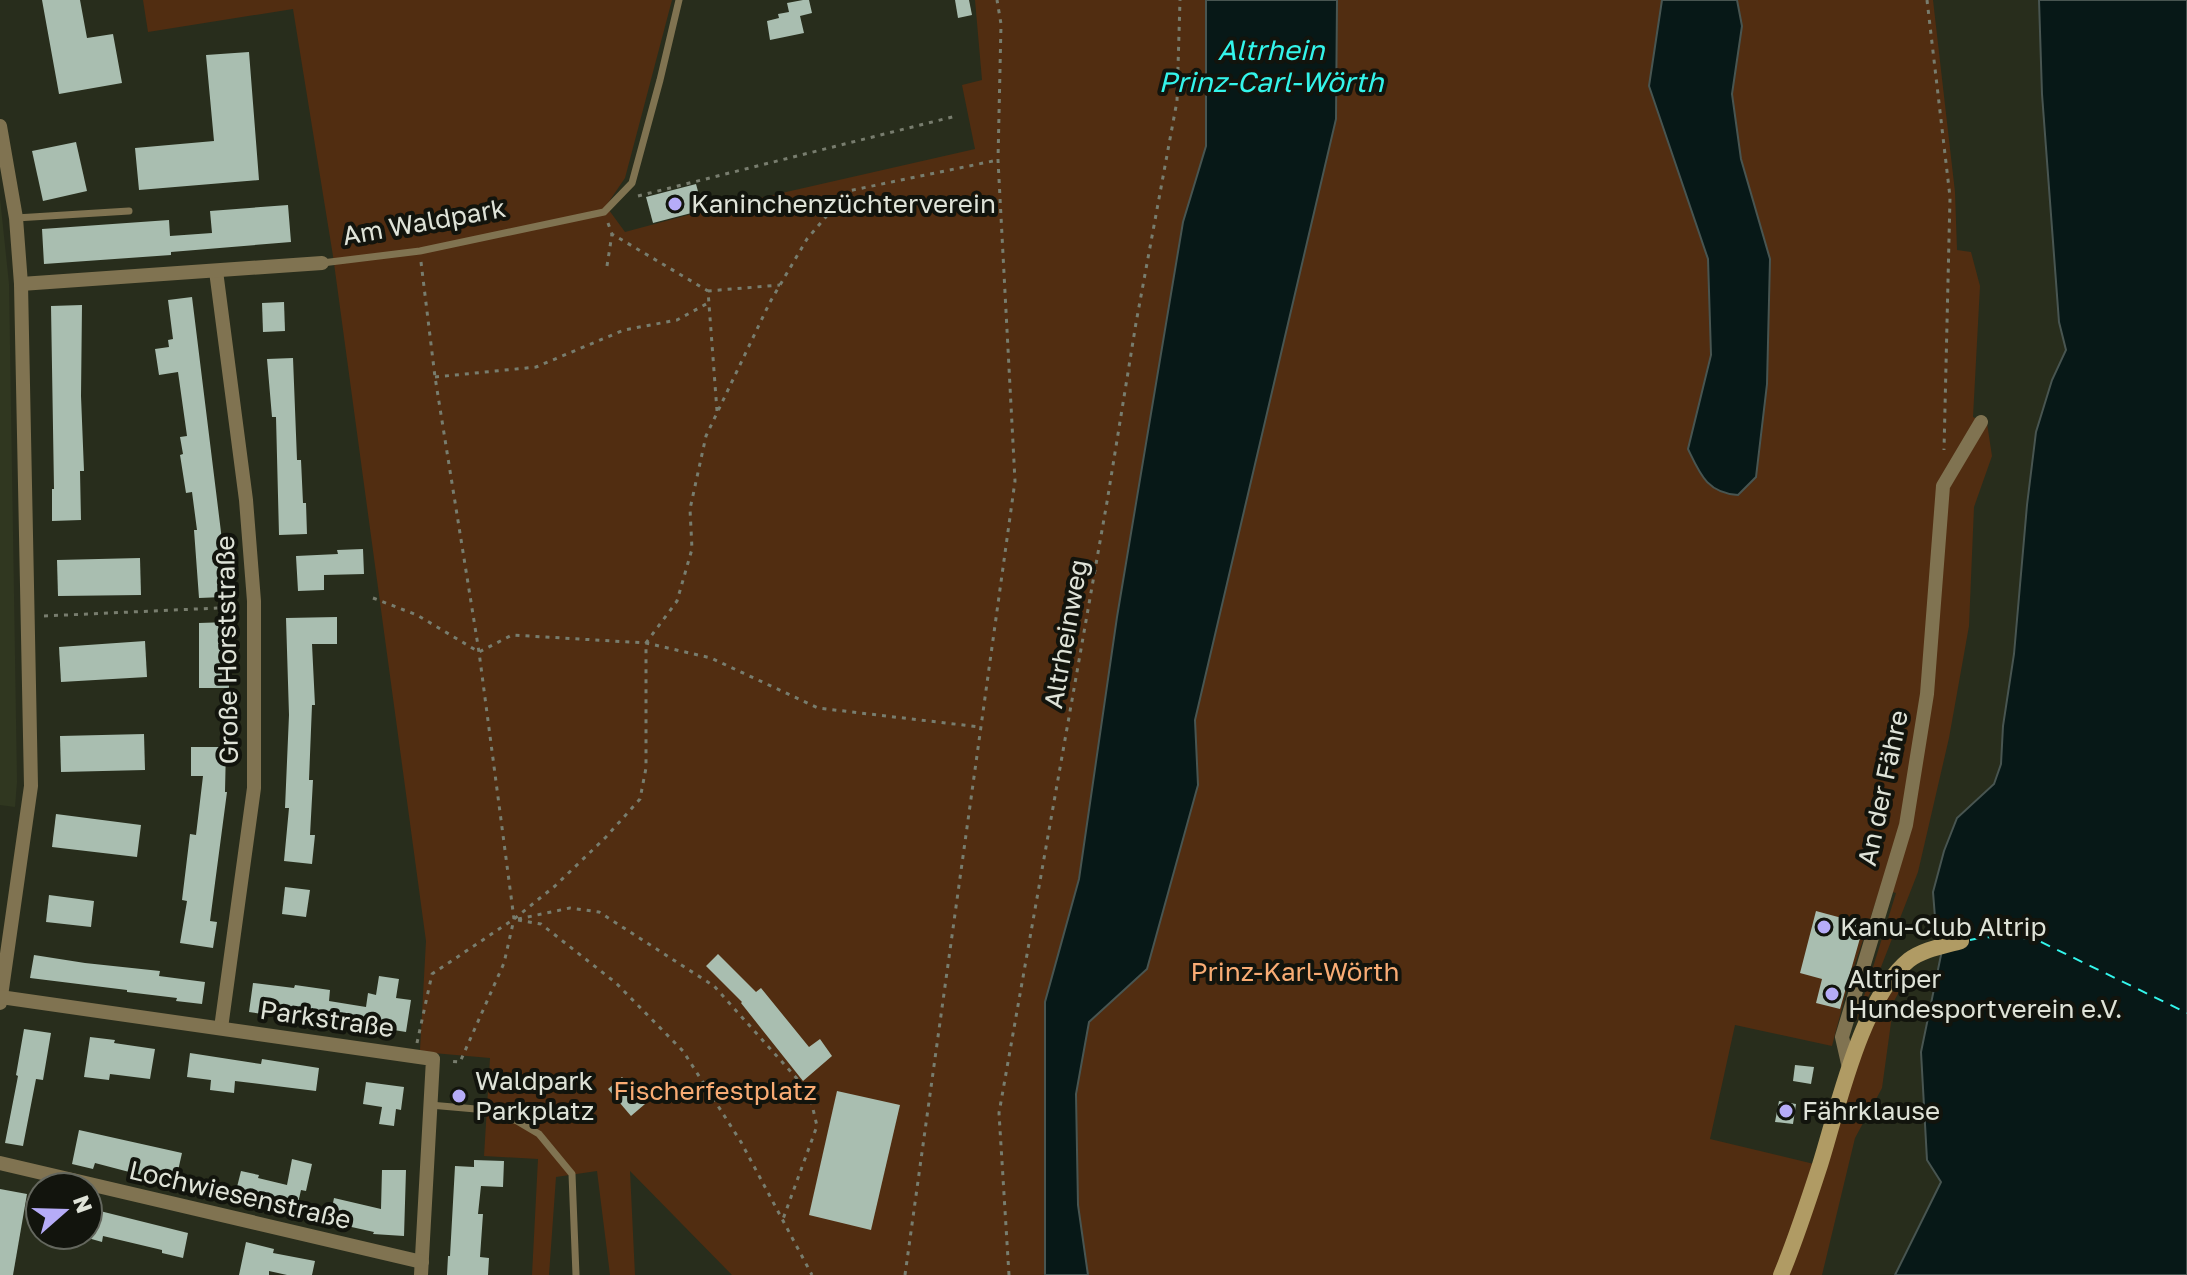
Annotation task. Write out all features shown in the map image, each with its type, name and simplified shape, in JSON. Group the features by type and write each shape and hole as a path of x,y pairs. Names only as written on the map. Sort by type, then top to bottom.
{"street":[{"path":"0,126 16,218 21,284 31,786 0,999"},
{"name":"Am Waldpark","path":"21,284 322,263"},
{"name":"Große Horststraße","path":"216,271 246,500 254,601 254,788 221,1028"},
{"name":"An der Fähre","path":"1781,1275 1819,1169 1849,1069 1842,1037 1906,825 1927,694 1943,486 1981,422"},
{"path":"1849,1069 1858,1041 1883,991 1909,960 1961,941"},
{"name":"Parkstraße","path":"0,999 433,1059"},
{"path":"422,1268 433,1059"},
{"name":"Lochwiesenstraße","path":"0,1163 422,1268"}],"lane":[{"path":"604,212 632,183 679,0"},
{"path":"16,218 129,211"},
{"name":"Am Waldpark","path":"322,263 420,251 604,212"},
{"path":"430,1105 487,1110 517,1121 539,1134 572,1174 576,1275"}],"path":[{"path":"905,1275 1015,481 998,160 1001,24 997,0"},
{"name":"Altrheinweg","path":"1009,1275 999,1113 1177,101 1180,0"},
{"path":"1927,0 1950,197 1944,455"},
{"path":"614,202 956,116"},
{"path":"414,1057 432,974 514,919 606,837 640,799 646,768 646,643 677,601 692,549 690,509 706,436 780,285 807,239 848,191 998,160"},
{"path":"604,212 612,234 607,266"},
{"path":"612,234 708,291 780,285"},
{"path":"420,251 435,377 479,652 514,919 504,963 460,1062 433,1059"},
{"path":"708,291 717,412"},
{"path":"435,377 536,367 624,330 677,320 708,303"},
{"path":"373,598 417,615 479,652"},
{"path":"27,616 244,607 254,601"},
{"path":"479,652 512,635 646,643 711,658 818,708 980,727"},
{"path":"514,919 570,908 599,912 714,986 809,1092 817,1126 783,1219"},
{"path":"514,919 541,924 616,983 683,1051 741,1142 812,1275"}],"shaded area":[{"path":"0,198 9,284 15,807 0,805"}],"green space":[{"path":"143,0 672,0 625,178 606,206 625,232 703,211 975,149 962,85 982,80 975,0 1933,0 1955,192 1957,250 1971,252 1980,286 1973,417 1987,423 1992,456 1974,507 1969,626 1949,738 1918,872 1874,985 1856,1022 1896,893 1880,889 1848,985 1832,1046 1735,1025 1710,1139 1814,1164 1775,1275 732,1275 630,1171 635,1275 610,1275 597,1171 556,1177 549,1275 532,1275 538,1159 484,1156 490,1058 420,1050 426,941 333,256 293,9 148,32","holes":["1733,80 1732,94 1741,159 1770,259 1767,384 1756,477 1738,495 1688,449 1711,355 1708,259"]},
{"path":"1903,980 1894,1001 1882,1088 1855,1138 1822,1275 1788,1275 1830,1154 1860,1053 1878,1014"}],"water":[{"name":"Altrhein Prinz-Carl-Wörth","path":"1206,0 1337,0 1336,119 1195,720 1198,785 1147,969 1089,1022 1076,1094 1078,1205 1088,1275 1045,1275 1045,1002 1079,879 1117,617 1183,222 1206,146"},
{"path":"1662,0 1737,0 1742,26 1732,94 1741,159 1770,259 1767,384 1756,477 1738,495 1719,490 1706,481 1688,449 1711,355 1708,259 1649,86"},
{"path":"2039,0 2187,0 2187,1275 1895,1275 1941,1182 1927,1160 1921,1052 1941,955 1933,892 1957,818 1994,784 2001,764 2036,432 2052,380 2066,350 2059,322 2042,94"}],"building":[{"path":"42,0 80,0 87,38 113,34 122,83 59,94"},
{"path":"809,0 812,13 800,16 804,33 770,40 767,21 789,12 787,3"},
{"path":"955,0 969,0 972,15 958,18"},
{"path":"249,52 259,180 139,190 135,148 214,141 206,55"},
{"path":"76,142 87,191 43,201 32,151"},
{"name":"Kaninchenzüchterverein","path":"696,184 703,210 653,223 646,197"},
{"path":"288,205 291,242 44,264 42,229 169,220 170,236 212,233 210,211"},
{"path":"192,297 221,532 223,597 199,598 194,530 197,530 192,492 186,493 180,455 183,454 180,437 187,436 178,372 159,375 155,349 169,347 168,340 173,339 168,300"},
{"path":"284,302 285,331 263,332 262,303"},
{"path":"82,305 84,471 80,471 81,520 52,521 51,306"},
{"path":"293,358 297,460 301,460 307,534 279,535 276,417 272,417 267,359"},
{"path":"363,549 364,574 324,575 324,590 298,591 296,556"},
{"path":"140,558 141,595 58,596 57,560"},
{"path":"337,617 337,644 312,644 315,705 312,705 309,780 313,780 310,835 315,835 312,864 284,861 289,808 285,808 289,715 286,618"},
{"path":"228,622 229,688 199,688 199,623"},
{"path":"145,641 147,677 61,682 59,647"},
{"path":"144,734 145,770 61,772 60,736"},
{"path":"191,747 226,747 227,792 210,921 217,922 213,948 180,943 187,901 182,900 190,834 196,835 203,776 191,776"},
{"path":"56,814 141,825 137,857 52,847"},
{"path":"285,887 310,890 306,917 282,914"},
{"path":"49,895 94,901 91,927 46,922"},
{"path":"1816,911 1864,924 1840,1009 1816,1003 1822,979 1800,973"},
{"path":"718,954 756,992 761,988 809,1047 820,1039 832,1056 803,1081 742,1002 706,966"},
{"path":"34,955 160,971 159,976 205,982 202,1004 127,990 30,978"},
{"path":"379,976 399,979 396,998 411,1000 406,1032 327,1019 327,1014 302,1010 275,1007 274,1016 249,1012 253,983 330,990 329,1001 366,1007 368,993 376,995"},
{"path":"24,1029 51,1033 43,1080 36,1079 23,1146 5,1143"},
{"path":"90,1037 155,1049 150,1079 110,1074 109,1080 84,1077"},
{"path":"190,1053 261,1064 262,1059 319,1068 316,1091 235,1081 234,1093 210,1090 211,1080 187,1077"},
{"path":"1795,1065 1814,1067 1811,1084 1793,1081"},
{"path":"622,1077 645,1104 631,1116 608,1089"},
{"path":"366,1082 404,1087 401,1110 396,1109 394,1126 379,1124 382,1107 363,1104"},
{"path":"837,1091 900,1105 871,1230 809,1215"},
{"name":"Fährklause","path":"1779,1101 1796,1104 1793,1124 1775,1122"},
{"path":"79,1130 182,1153 175,1184 95,1163 93,1169 72,1164"},
{"path":"292,1159 312,1164 306,1191 301,1190 296,1212 235,1195 241,1171 287,1185"},
{"path":"474,1160 504,1161 503,1187 481,1186 478,1214 483,1214 480,1257 489,1258 488,1275 447,1275 455,1166 474,1167"},
{"path":"382,1170 406,1170 404,1236 373,1234 329,1222 334,1198 381,1209"},
{"path":"0,1189 24,1193 24,1211 13,1275 0,1275"},
{"path":"104,1212 188,1233 183,1258 162,1253 162,1250 104,1236"},
{"path":"246,1242 274,1249 273,1253 315,1261 312,1275 269,1271 269,1275 239,1275"}],"ferry route":[{"path":"1970,940 1984,937 2035,939 2187,1013"}],"place":[{"name":"Kaninchenzüchterverein","path":"675,204"},
{"name":"Kanu-Club Altrip","path":"1824,927"},
{"name":"Altriper Hundesportverein e.V.","path":"1832,994"},
{"name":"Waldpark Parkplatz","path":"459,1096"},
{"name":"Fährklause","path":"1786,1111"}],"park label":[{"name":"Prinz-Karl-Wörth","path":"1295,972"},
{"name":"Fischerfestplatz","path":"715,1091"}]}
